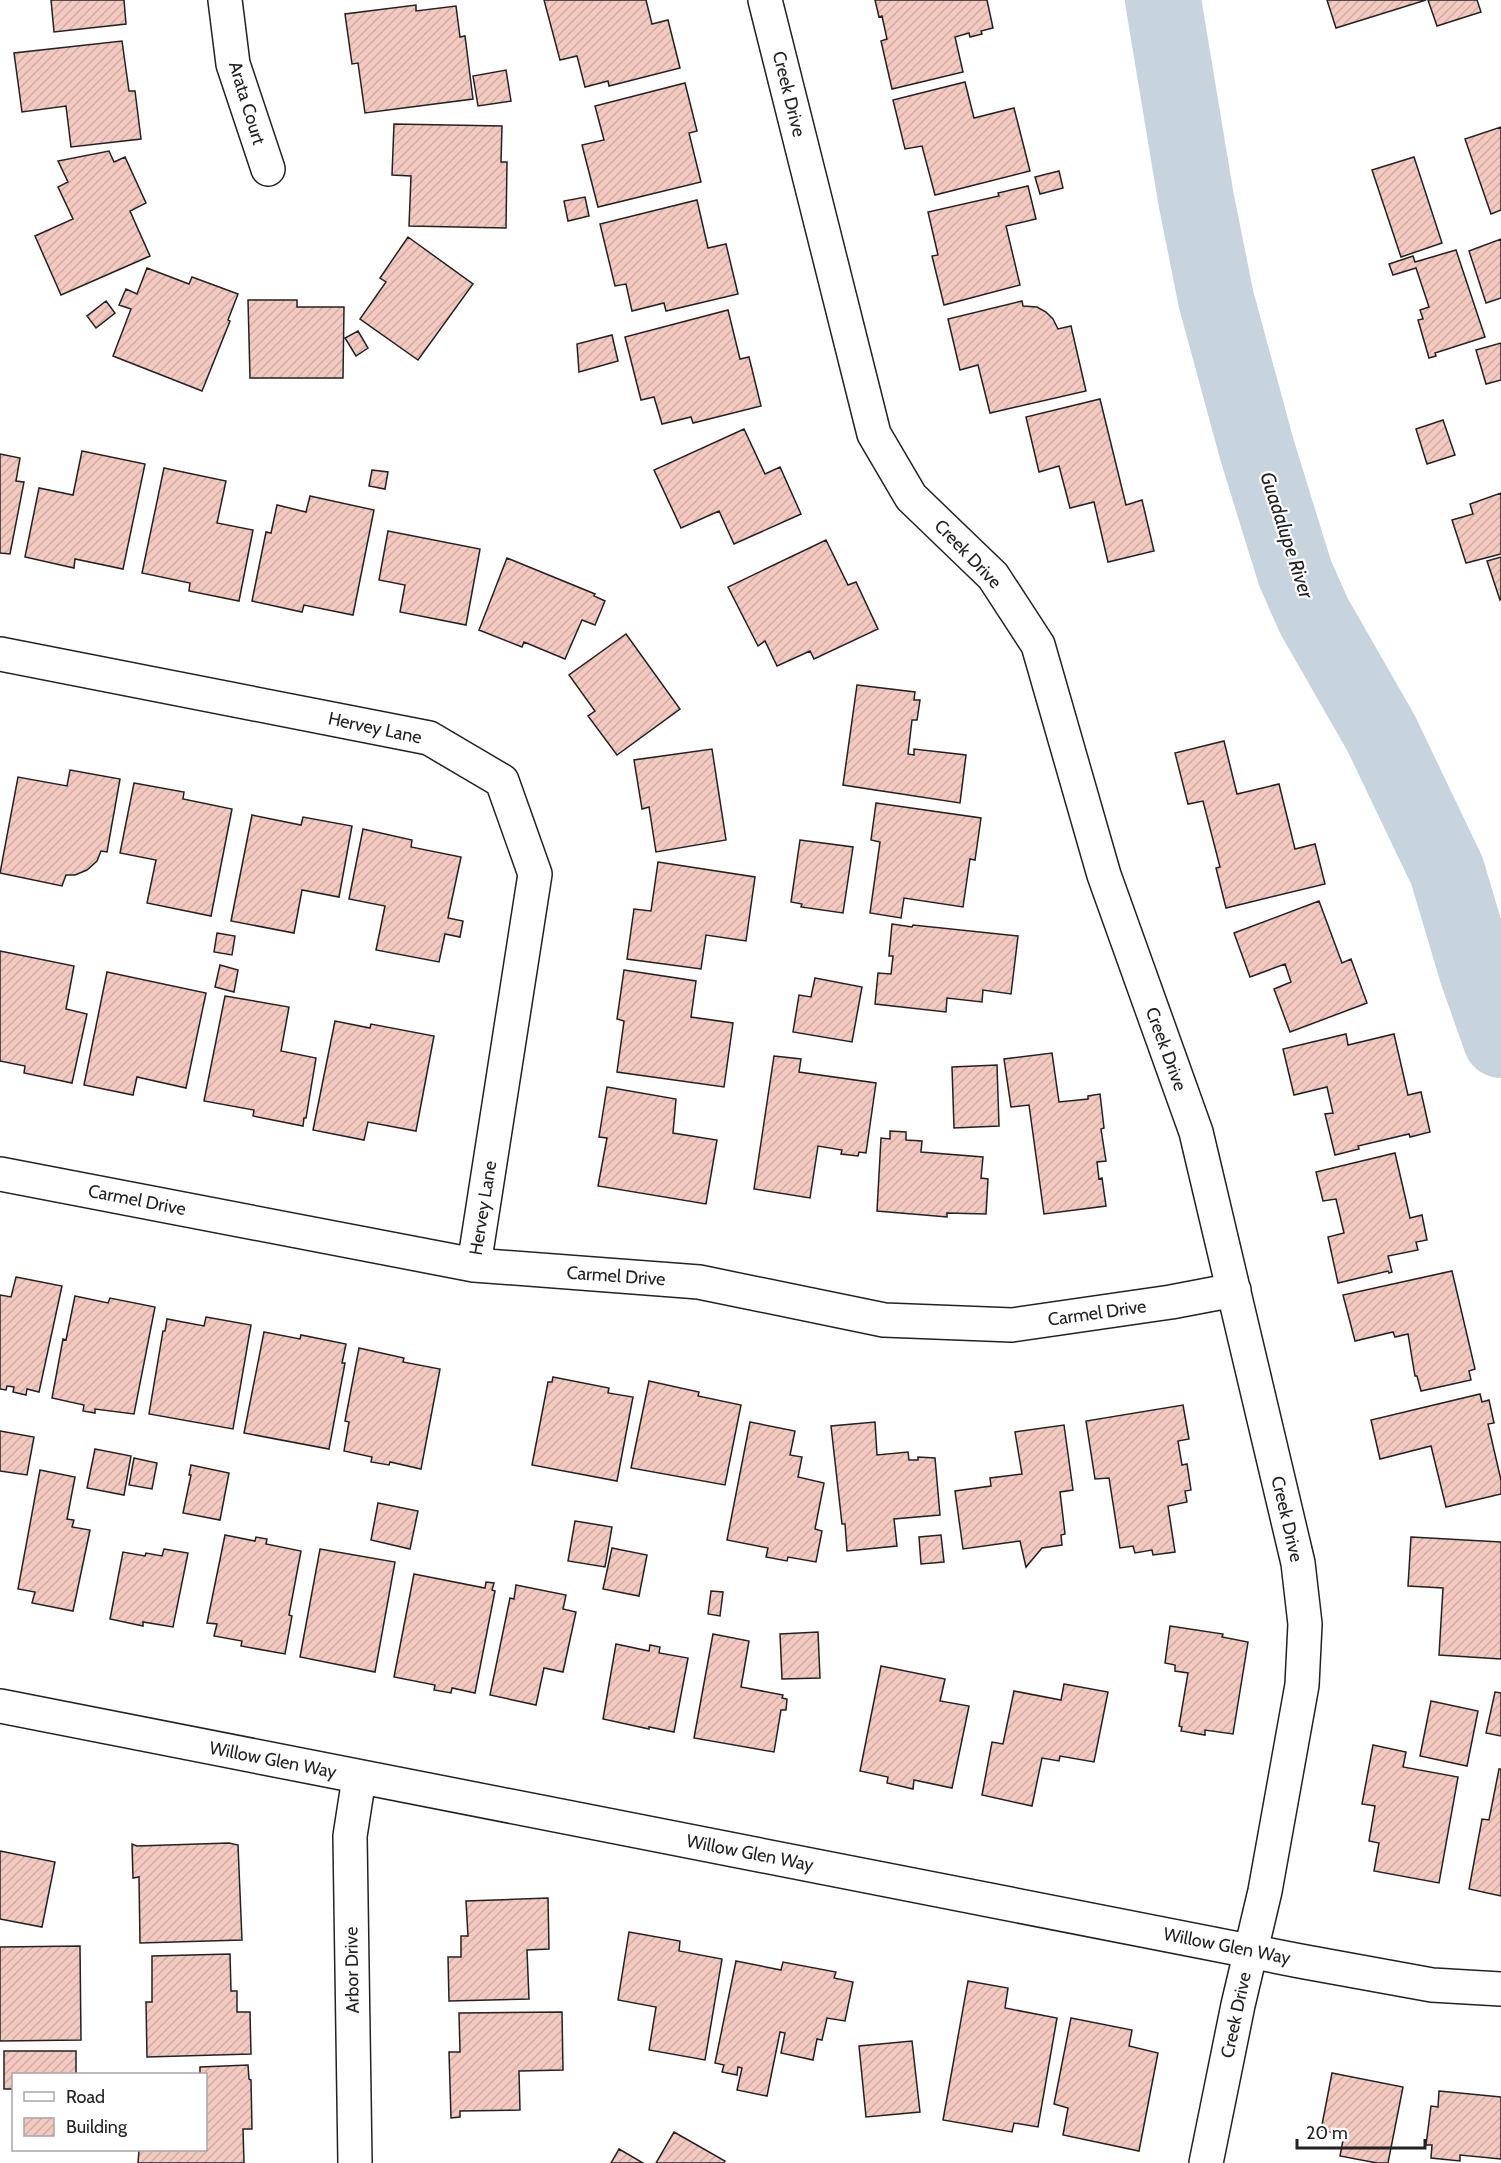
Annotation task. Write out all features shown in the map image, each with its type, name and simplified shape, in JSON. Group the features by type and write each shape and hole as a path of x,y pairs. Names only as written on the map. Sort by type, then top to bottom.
{"street":[{"name":"Arata Court","path":"225,0 233,64 268,169"},
{"name":"Creek Drive","path":"765,0 874,434 911,497 993,576 1038,645 1104,875 1196,1132 1298,1563 1305,1624 1302,1685 1265,1891 1235,2016 1206,2163"},
{"name":"Hervey Lane","path":"0,654 429,738 502,781 535,874 474,1265"},
{"name":"Carmel Drive","path":"0,1174 474,1265 699,1282 884,1320 1012,1325 1172,1302 1234,1290"},
{"name":"Willow Glen Way","path":"0,1706 1251,1951 1432,1985 1501,1989"},
{"name":"Arbor Drive","path":"355,2163 350,1836 359,1778"}],"building":[{"path":"51,0 124,0 126,24 54,32"},
{"path":"544,0 646,0 652,24 668,20 680,68 609,86 608,81 585,87 577,56 560,60"},
{"path":"875,0 987,0 993,28 970,37 969,33 955,37 963,72 892,89 881,41 887,39 882,16 879,17"},
{"path":"1327,0 1426,0 1336,28"},
{"path":"1428,0 1477,0 1481,12 1437,26"},
{"path":"416,5 416,11 456,6 460,37 465,36 473,99 365,113 358,63 352,64 345,14"},
{"path":"122,41 129,91 135,91 141,139 71,147 66,106 22,112 14,53"},
{"path":"506,70 511,101 478,106 473,76"},
{"path":"965,82 974,118 1014,108 1030,171 935,195 922,146 905,149 893,100"},
{"path":"685,83 697,131 689,133 701,182 598,207 582,145 604,140 595,106"},
{"path":"394,124 502,126 501,162 507,162 506,228 409,226 411,176 392,175"},
{"path":"1501,127 1501,210 1491,214 1465,139"},
{"path":"109,151 114,162 125,157 146,203 130,211 150,256 61,295 35,236 73,219 58,187 68,182 58,161"},
{"path":"1414,157 1442,243 1401,257 1372,170"},
{"path":"1059,171 1063,188 1040,194 1035,177"},
{"path":"1028,186 1036,219 1006,226 1020,285 944,305 932,256 938,255 928,212 999,196 998,193"},
{"path":"585,197 589,216 568,221 564,201"},
{"path":"697,200 708,248 726,244 738,294 666,311 664,303 632,311 626,284 615,286 600,224"},
{"path":"408,237 473,284 418,360 360,319 386,282 380,278"},
{"path":"1501,239 1501,298 1486,303 1469,251"},
{"path":"1456,250 1485,337 1435,353 1436,356 1429,358 1418,320 1423,319 1420,310 1429,307 1416,268 1393,275 1389,264 1413,256 1415,262"},
{"path":"147,268 189,284 192,277 238,294 228,320 230,321 202,391 113,356 131,309 119,305 126,289 137,294"},
{"path":"248,300 297,300 297,307 344,307 343,378 250,378"},
{"path":"106,301 115,313 96,328 87,316"},
{"path":"1022,301 1023,306 1037,307 1046,312 1058,329 1071,326 1086,391 990,413 978,365 960,370 948,319"},
{"path":"728,310 740,359 749,357 761,406 693,423 691,417 662,424 654,397 641,400 625,337"},
{"path":"358,331 368,348 356,356 345,338"},
{"path":"612,335 618,361 579,372 577,344"},
{"path":"1501,343 1501,380 1486,384 1476,350"},
{"path":"1100,399 1126,505 1142,500 1154,551 1108,562 1094,502 1070,508 1059,466 1039,472 1026,417"},
{"path":"1443,420 1455,455 1427,464 1416,429"},
{"path":"744,429 765,474 780,467 801,514 734,544 719,511 681,528 654,470"},
{"path":"82,451 145,464 123,569 75,559 74,568 25,557 39,488 73,495"},
{"path":"0,454 20,458 16,481 24,482 10,554 0,553"},
{"path":"164,468 226,481 217,523 253,530 239,601 189,591 190,583 142,573"},
{"path":"372,470 388,472 385,489 369,486"},
{"path":"1501,493 1501,554 1466,563 1452,520 1473,514 1470,504"},
{"path":"310,496 374,510 353,615 304,605 302,612 252,601 266,532 271,533 277,505 306,512"},
{"path":"388,531 480,549 466,625 400,612 405,585 379,580"},
{"path":"826,540 848,585 856,582 878,629 814,659 810,651 777,666 765,641 758,646 728,587"},
{"path":"1501,557 1501,599 1500,600 1487,561"},
{"path":"507,558 595,594 594,596 605,601 595,625 582,620 565,659 524,642 522,647 479,630"},
{"path":"626,634 680,709 617,755 588,716 595,711 569,675"},
{"path":"857,685 915,692 914,700 920,700 917,720 912,720 908,754 914,755 914,749 966,755 960,803 843,785"},
{"path":"1224,741 1237,794 1279,784 1295,849 1315,844 1325,884 1226,908 1216,868 1220,867 1203,801 1188,804 1175,753"},
{"path":"712,749 726,840 656,852 649,807 642,809 634,760"},
{"path":"70,770 120,779 107,852 101,851 97,861 87,870 75,875 66,875 62,886 0,873 18,777 67,786"},
{"path":"134,783 184,792 183,799 232,809 211,916 147,903 156,860 120,853"},
{"path":"876,803 981,818 975,860 970,859 963,907 904,898 901,918 870,913 880,842 871,840"},
{"path":"252,815 301,825 303,817 352,826 339,897 302,890 294,933 231,921"},
{"path":"363,829 412,840 411,847 461,857 448,918 463,921 460,937 445,934 439,962 376,950 385,906 349,899"},
{"path":"800,840 853,847 843,913 801,907 802,904 791,902"},
{"path":"658,862 755,877 746,941 706,935 701,969 627,959 634,909 651,911"},
{"path":"1319,901 1342,963 1351,959 1367,1003 1290,1032 1274,989 1291,982 1285,964 1250,977 1234,933"},
{"path":"892,924 1018,936 1011,994 983,990 982,1002 947,998 946,1012 875,1004 878,973 891,974 893,956 889,956"},
{"path":"217,933 235,936 232,955 214,952"},
{"path":"0,951 74,966 66,1009 87,1014 72,1083 24,1073 25,1066 0,1061"},
{"path":"220,965 238,970 234,992 215,987"},
{"path":"624,970 696,981 691,1017 733,1023 724,1087 617,1072 624,1021 617,1019"},
{"path":"107,972 206,993 186,1088 137,1077 133,1095 84,1085"},
{"path":"815,978 862,987 852,1042 793,1032 799,995 811,997"},
{"path":"225,996 289,1007 281,1051 316,1058 303,1126 253,1116 254,1110 204,1101"},
{"path":"335,1021 370,1028 371,1024 434,1036 416,1131 368,1122 364,1140 313,1130"},
{"path":"1346,1034 1348,1045 1394,1034 1408,1095 1421,1092 1430,1132 1410,1137 1409,1134 1358,1146 1359,1149 1335,1155 1325,1114 1333,1113 1327,1087 1294,1095 1283,1049"},
{"path":"1052,1053 1059,1102 1088,1099 1088,1096 1100,1094 1104,1128 1101,1129 1106,1161 1097,1162 1106,1206 1044,1214 1029,1105 1011,1107 1004,1059"},
{"path":"774,1056 801,1059 799,1072 876,1083 866,1153 859,1152 858,1156 841,1154 842,1150 818,1146 810,1198 754,1189"},
{"path":"997,1065 999,1126 954,1128 952,1067"},
{"path":"607,1087 676,1099 673,1133 717,1140 706,1204 598,1186 607,1138 599,1137"},
{"path":"890,1131 906,1132 906,1140 922,1141 921,1152 983,1157 981,1178 988,1179 986,1214 947,1213 947,1217 877,1211 881,1138 890,1139"},
{"path":"1395,1153 1410,1218 1422,1215 1427,1240 1416,1242 1418,1250 1388,1256 1392,1272 1338,1283 1328,1237 1344,1233 1336,1199 1323,1201 1316,1172"},
{"path":"1452,1271 1475,1369 1469,1371 1471,1380 1421,1391 1417,1376 1415,1376 1408,1334 1395,1337 1393,1332 1355,1341 1343,1295"},
{"path":"16,1277 62,1286 39,1392 27,1389 26,1395 13,1392 14,1387 7,1386 6,1390 0,1389 0,1295 11,1297"},
{"path":"75,1296 108,1303 110,1298 155,1307 134,1414 95,1409 95,1413 83,1411 84,1405 52,1398 63,1339 66,1340"},
{"path":"206,1317 251,1325 233,1429 149,1414 167,1319 204,1326"},
{"path":"264,1332 300,1339 301,1335 346,1344 342,1363 345,1363 329,1449 244,1433"},
{"path":"359,1348 404,1358 403,1362 440,1369 421,1469 390,1462 389,1465 371,1462 372,1457 344,1451 349,1422 345,1421"},
{"path":"553,1377 609,1388 608,1393 633,1397 617,1481 532,1465 548,1382 552,1382"},
{"path":"649,1381 699,1392 698,1396 741,1405 725,1485 631,1468"},
{"path":"1480,1394 1482,1402 1489,1400 1494,1423 1488,1424 1501,1480 1501,1494 1446,1507 1431,1446 1380,1459 1371,1420"},
{"path":"1183,1405 1189,1439 1178,1441 1182,1465 1187,1464 1191,1490 1185,1491 1187,1502 1168,1506 1175,1552 1153,1555 1152,1550 1135,1553 1133,1546 1120,1548 1109,1478 1095,1479 1086,1421"},
{"path":"750,1422 795,1431 790,1455 802,1457 798,1477 824,1483 815,1529 822,1531 816,1562 788,1557 787,1561 766,1557 768,1548 727,1540"},
{"path":"875,1422 877,1455 908,1452 909,1460 918,1460 918,1457 935,1458 940,1515 894,1519 897,1546 847,1551 831,1426"},
{"path":"1064,1425 1073,1490 1060,1492 1065,1534 1061,1535 1062,1545 1042,1548 1026,1567 1020,1541 963,1549 955,1491 991,1486 990,1478 1022,1474 1015,1432"},
{"path":"0,1431 34,1437 27,1475 0,1471"},
{"path":"95,1449 131,1456 124,1495 87,1488"},
{"path":"134,1458 157,1463 152,1489 129,1485"},
{"path":"191,1465 229,1473 220,1520 183,1513"},
{"path":"40,1470 75,1477 67,1519 74,1520 72,1527 90,1530 73,1611 32,1603 35,1592 18,1589"},
{"path":"378,1503 418,1511 410,1549 371,1540"},
{"path":"575,1521 612,1527 605,1567 568,1561"},
{"path":"225,1535 255,1541 256,1537 267,1539 266,1544 301,1551 289,1615 292,1616 285,1654 241,1646 242,1641 214,1636 217,1624 207,1623"},
{"path":"941,1535 944,1562 921,1564 919,1537"},
{"path":"1411,1537 1501,1542 1501,1659 1439,1655 1443,1588 1408,1586"},
{"path":"612,1548 647,1555 639,1596 603,1589"},
{"path":"164,1549 188,1553 173,1627 143,1622 143,1626 110,1619 123,1552 162,1556"},
{"path":"320,1549 395,1562 375,1672 300,1657"},
{"path":"414,1574 485,1588 486,1582 494,1583 492,1590 495,1591 475,1693 452,1688 451,1693 434,1690 435,1685 394,1677"},
{"path":"516,1585 566,1595 563,1609 576,1612 563,1672 544,1668 536,1705 490,1695 510,1598 514,1599"},
{"path":"711,1591 723,1592 720,1616 708,1614"},
{"path":"1170,1626 1223,1634 1222,1637 1248,1642 1233,1734 1205,1730 1205,1735 1181,1731 1182,1727 1179,1726 1188,1673 1175,1671 1175,1665 1165,1663"},
{"path":"818,1632 820,1678 782,1679 780,1634"},
{"path":"713,1634 749,1641 741,1687 783,1695 782,1698 787,1699 786,1710 781,1710 774,1752 694,1738"},
{"path":"616,1644 649,1651 650,1645 660,1647 659,1653 688,1658 674,1732 603,1719"},
{"path":"881,1666 945,1679 940,1701 969,1706 952,1788 914,1780 913,1789 887,1783 888,1777 860,1771"},
{"path":"1064,1684 1108,1692 1094,1762 1060,1756 1059,1761 1042,1758 1032,1806 982,1795 992,1742 1003,1744 1014,1691 1061,1700"},
{"path":"1495,1692 1501,1693 1501,1736 1486,1733"},
{"path":"1431,1701 1478,1711 1467,1766 1420,1756"},
{"path":"1373,1745 1406,1752 1403,1767 1458,1777 1439,1883 1374,1871 1379,1843 1369,1841 1375,1806 1362,1804"},
{"path":"1499,1769 1501,1769 1501,1896 1469,1889 1482,1819 1489,1820"},
{"path":"229,1843 238,1845 242,1940 140,1943 139,1877 133,1878 132,1844 137,1846"},
{"path":"0,1851 55,1862 42,1927 0,1919"},
{"path":"548,1898 549,1949 527,1950 529,1999 449,2001 448,1957 461,1957 461,1936 468,1936 466,1901"},
{"path":"629,1932 680,1941 679,1951 722,1959 705,2060 649,2050 656,2007 618,2000"},
{"path":"80,1946 81,2040 0,2041 0,1947"},
{"path":"230,1954 231,1991 237,1991 237,2012 250,2012 251,2054 147,2057 146,2002 152,2002 152,1956"},
{"path":"736,1961 781,1970 783,1962 836,1972 834,1978 853,1982 845,2021 827,2018 822,2040 817,2039 813,2060 781,2053 785,2033 780,2032 767,2096 737,2090 742,2068 738,2067 737,2075 722,2072 724,2065 715,2063"},
{"path":"968,1981 1008,1988 1005,2008 1057,2018 1038,2127 1014,2123 1012,2132 943,2120"},
{"path":"562,2012 563,2070 519,2071 520,2110 460,2111 460,2117 451,2118 449,2052 460,2052 459,2013"},
{"path":"1071,2018 1132,2030 1129,2046 1158,2053 1139,2151 1063,2135 1068,2108 1054,2104"},
{"path":"912,2041 920,2112 866,2117 859,2046"},
{"path":"4,2051 76,2051 76,2073 12,2073 12,2089 4,2089"},
{"path":"248,2065 251,2080 252,2129 243,2129 244,2163 138,2163 139,2151 207,2151 207,2073 200,2073 200,2067"},
{"path":"1332,2073 1403,2087 1388,2163 1340,2156 1344,2135 1321,2130"},
{"path":"1439,2091 1501,2097 1501,2159 1460,2155 1460,2161 1431,2158 1432,2145 1426,2145 1431,2106 1438,2107"},
{"path":"674,2132 725,2161 724,2163 656,2163"},
{"path":"619,2149 643,2163 611,2163"}],"waterway":[{"name":"Guadalupe River","path":"1163,0 1196,199 1216,299 1257,450 1295,573 1314,616 1381,733 1447,871 1477,972 1501,1040"}]}
